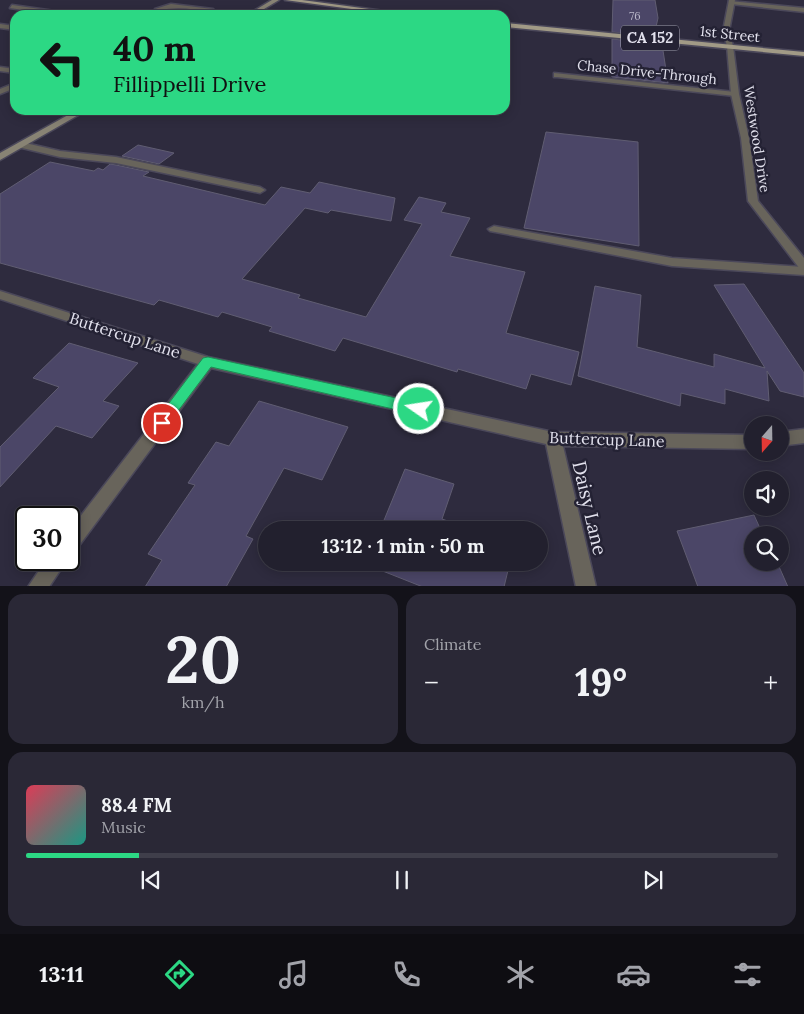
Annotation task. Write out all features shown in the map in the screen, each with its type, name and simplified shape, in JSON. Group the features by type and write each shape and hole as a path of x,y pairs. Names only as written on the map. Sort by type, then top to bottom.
{"main road":[{"path":"288,0 370,10"},
{"name":"1st Street","path":"510,25 804,54"}],"street":[{"path":"259,10 276,0"},
{"path":"732,1 804,10"},
{"name":"Westwood Drive","path":"732,1 726,31 730,46 735,94 745,138 753,201 804,266"},
{"path":"158,9 167,5 207,10"},
{"path":"12,7 33,10"},
{"name":"Chase Drive-Through","path":"556,75 735,94"},
{"path":"0,157 73,115"},
{"path":"21,145 60,154 116,160 260,190"},
{"path":"494,229 672,262 804,271"},
{"name":"Buttercup Lane","path":"0,295 208,362 553,439 744,442"},
{"path":"80,531 208,362"},
{"path":"789,438 804,436"},
{"name":"Daisy Lane","path":"553,439 586,586"},
{"path":"38,586 50,571"}],"building":[{"path":"613,0 655,0 658,18 654,36 612,32"},
{"path":"612,39 662,44 668,83 612,77"},
{"path":"546,132 638,142 639,246 524,228"},
{"path":"138,145 174,153 159,164 122,156"},
{"path":"50,162 94,171 98,168 103,170 110,164 116,165 149,172 143,176 265,205 281,187 310,193 319,182 395,198 391,221 331,210 328,213 305,208 242,279 300,295 298,298 366,317 422,224 404,220 419,197 446,203 441,212 470,218 450,256 525,272 506,333 579,352 571,385 531,374 526,389 458,369 457,372 343,338 335,351 269,331 272,327 222,312 218,317 159,300 154,305 0,263 0,194"},
{"path":"744,284 804,373 804,397 780,391 767,371 769,401 725,389 725,404 681,393 680,406 578,376 595,286 641,295 637,347 714,367 714,354 765,368 714,285"},
{"path":"69,343 138,363 103,401 119,406 92,438 56,426 0,487 0,447 59,387 33,378"},
{"path":"259,401 348,427 322,480 284,468 246,536 253,539 227,586 146,586 162,560 148,554 195,485 188,483 216,442 229,446"},
{"path":"405,469 454,484 442,519 448,521 384,521"},
{"path":"754,516 759,526 744,526 744,571 781,571 788,586 698,586 677,531"},
{"path":"383,571 508,571 504,586 420,586"}],"route":[{"path":"162,423 208,362 419,409"}]}
